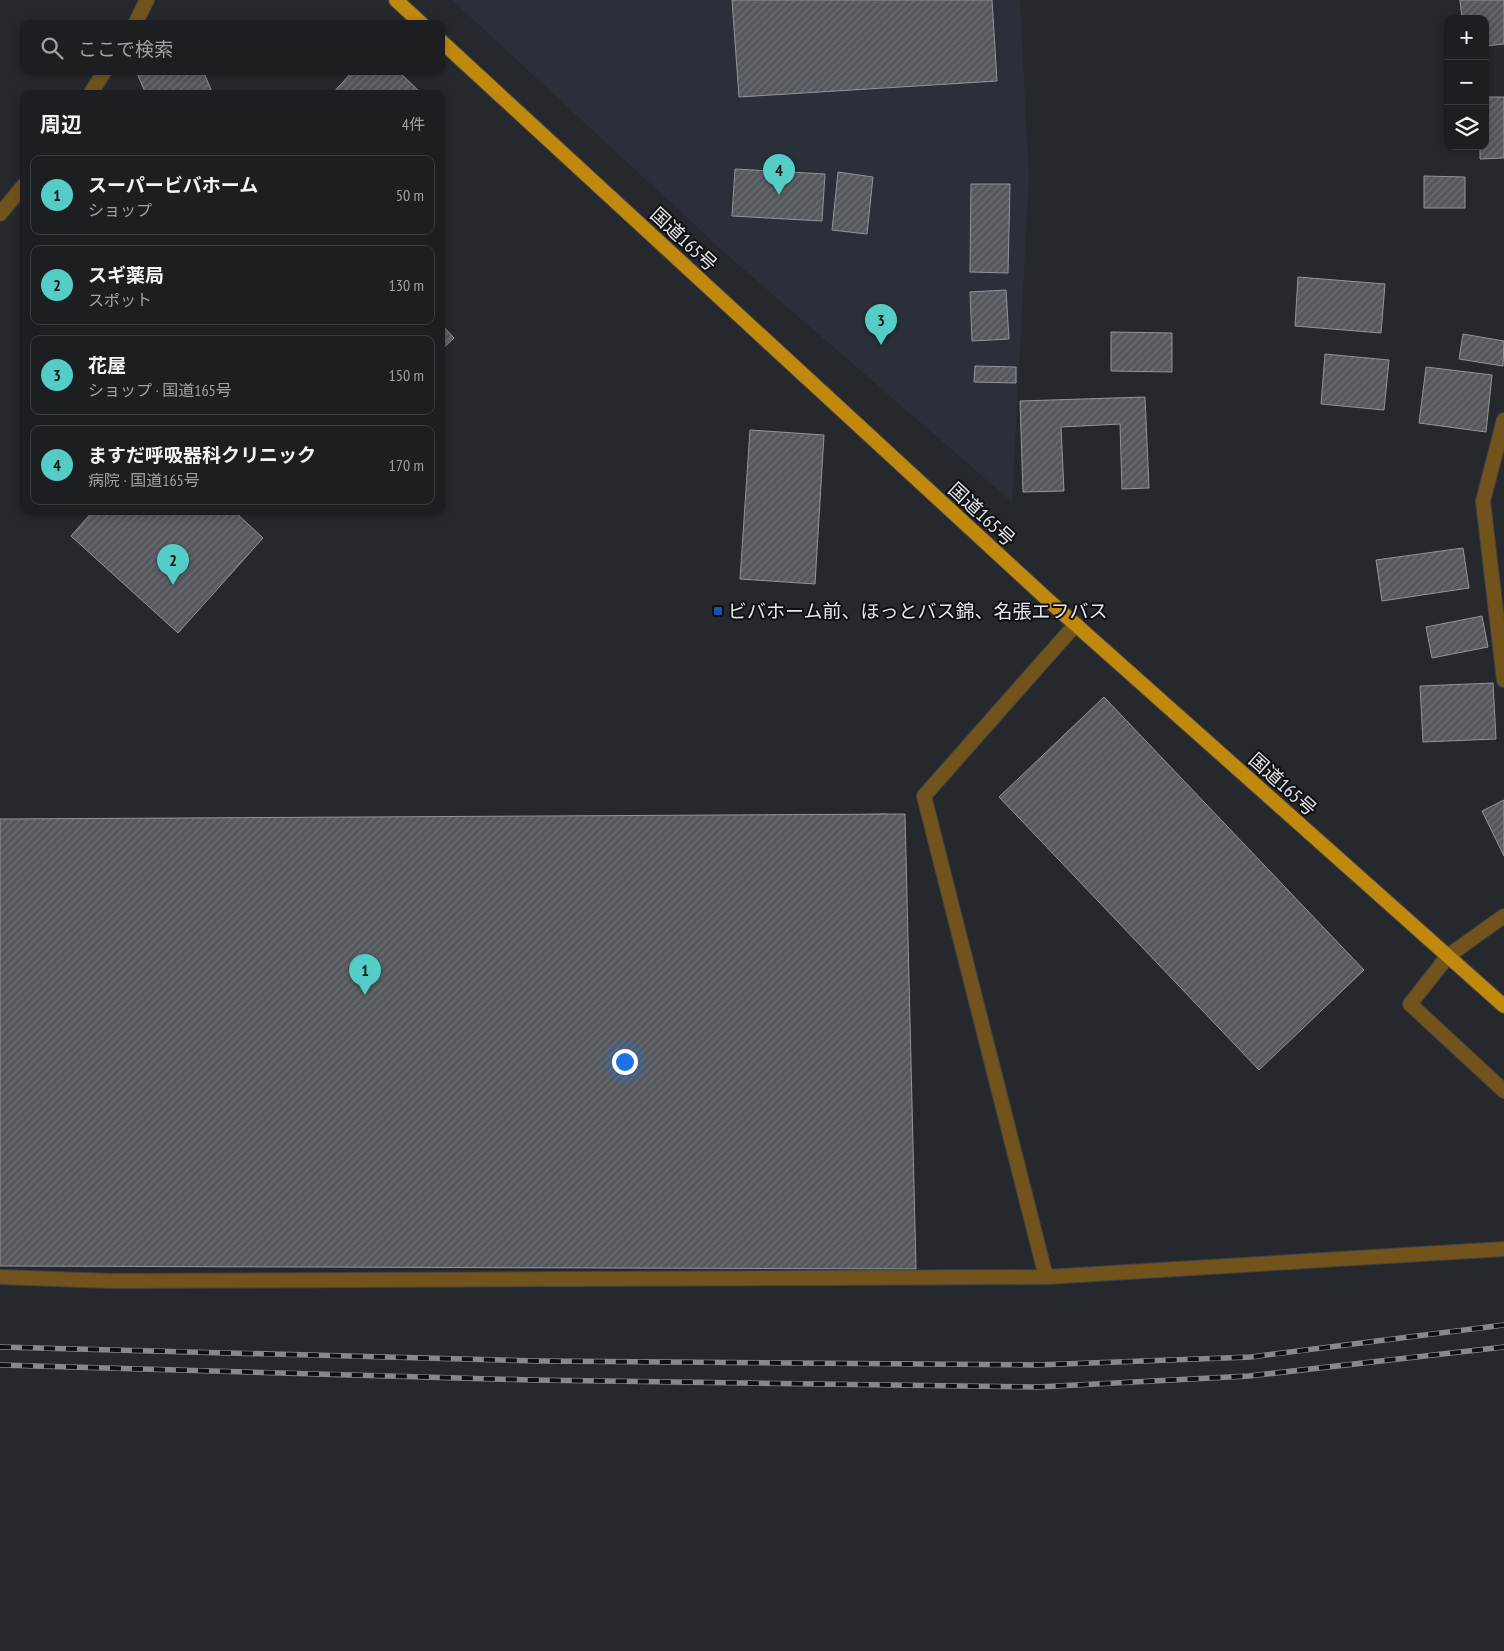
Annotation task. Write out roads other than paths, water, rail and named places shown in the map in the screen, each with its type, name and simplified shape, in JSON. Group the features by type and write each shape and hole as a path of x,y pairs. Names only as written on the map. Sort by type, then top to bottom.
{"highway":[{"path":"396,0 418,20"},
{"name":"国道165号","path":"445,46 1076,624 1504,1006"}],"street":[{"path":"136,20 147,0"},
{"path":"93,90 102,75"},
{"path":"0,214 20,190"},
{"path":"1504,420 1483,501 1504,678"},
{"path":"1046,1277 924,796 1076,624"},
{"path":"1504,916 1448,956 1410,1004 1504,1091"},
{"path":"0,1277 122,1281 1046,1277 1504,1249"}],"railway":[{"path":"0,1347 537,1361 1036,1365 1251,1357 1504,1325"},
{"path":"0,1365 532,1380 1038,1387 1249,1376 1504,1347"}],"place":[{"name":"ますだ呼吸器科クリニック","path":"779,195"},
{"name":"花屋","path":"881,345"},
{"name":"スギ薬局","path":"173,585"},
{"name":"ビバホーム前、ほっとバス錦、名張エフバス","path":"718,611"},
{"name":"スーパービバホーム","path":"365,995"}]}
